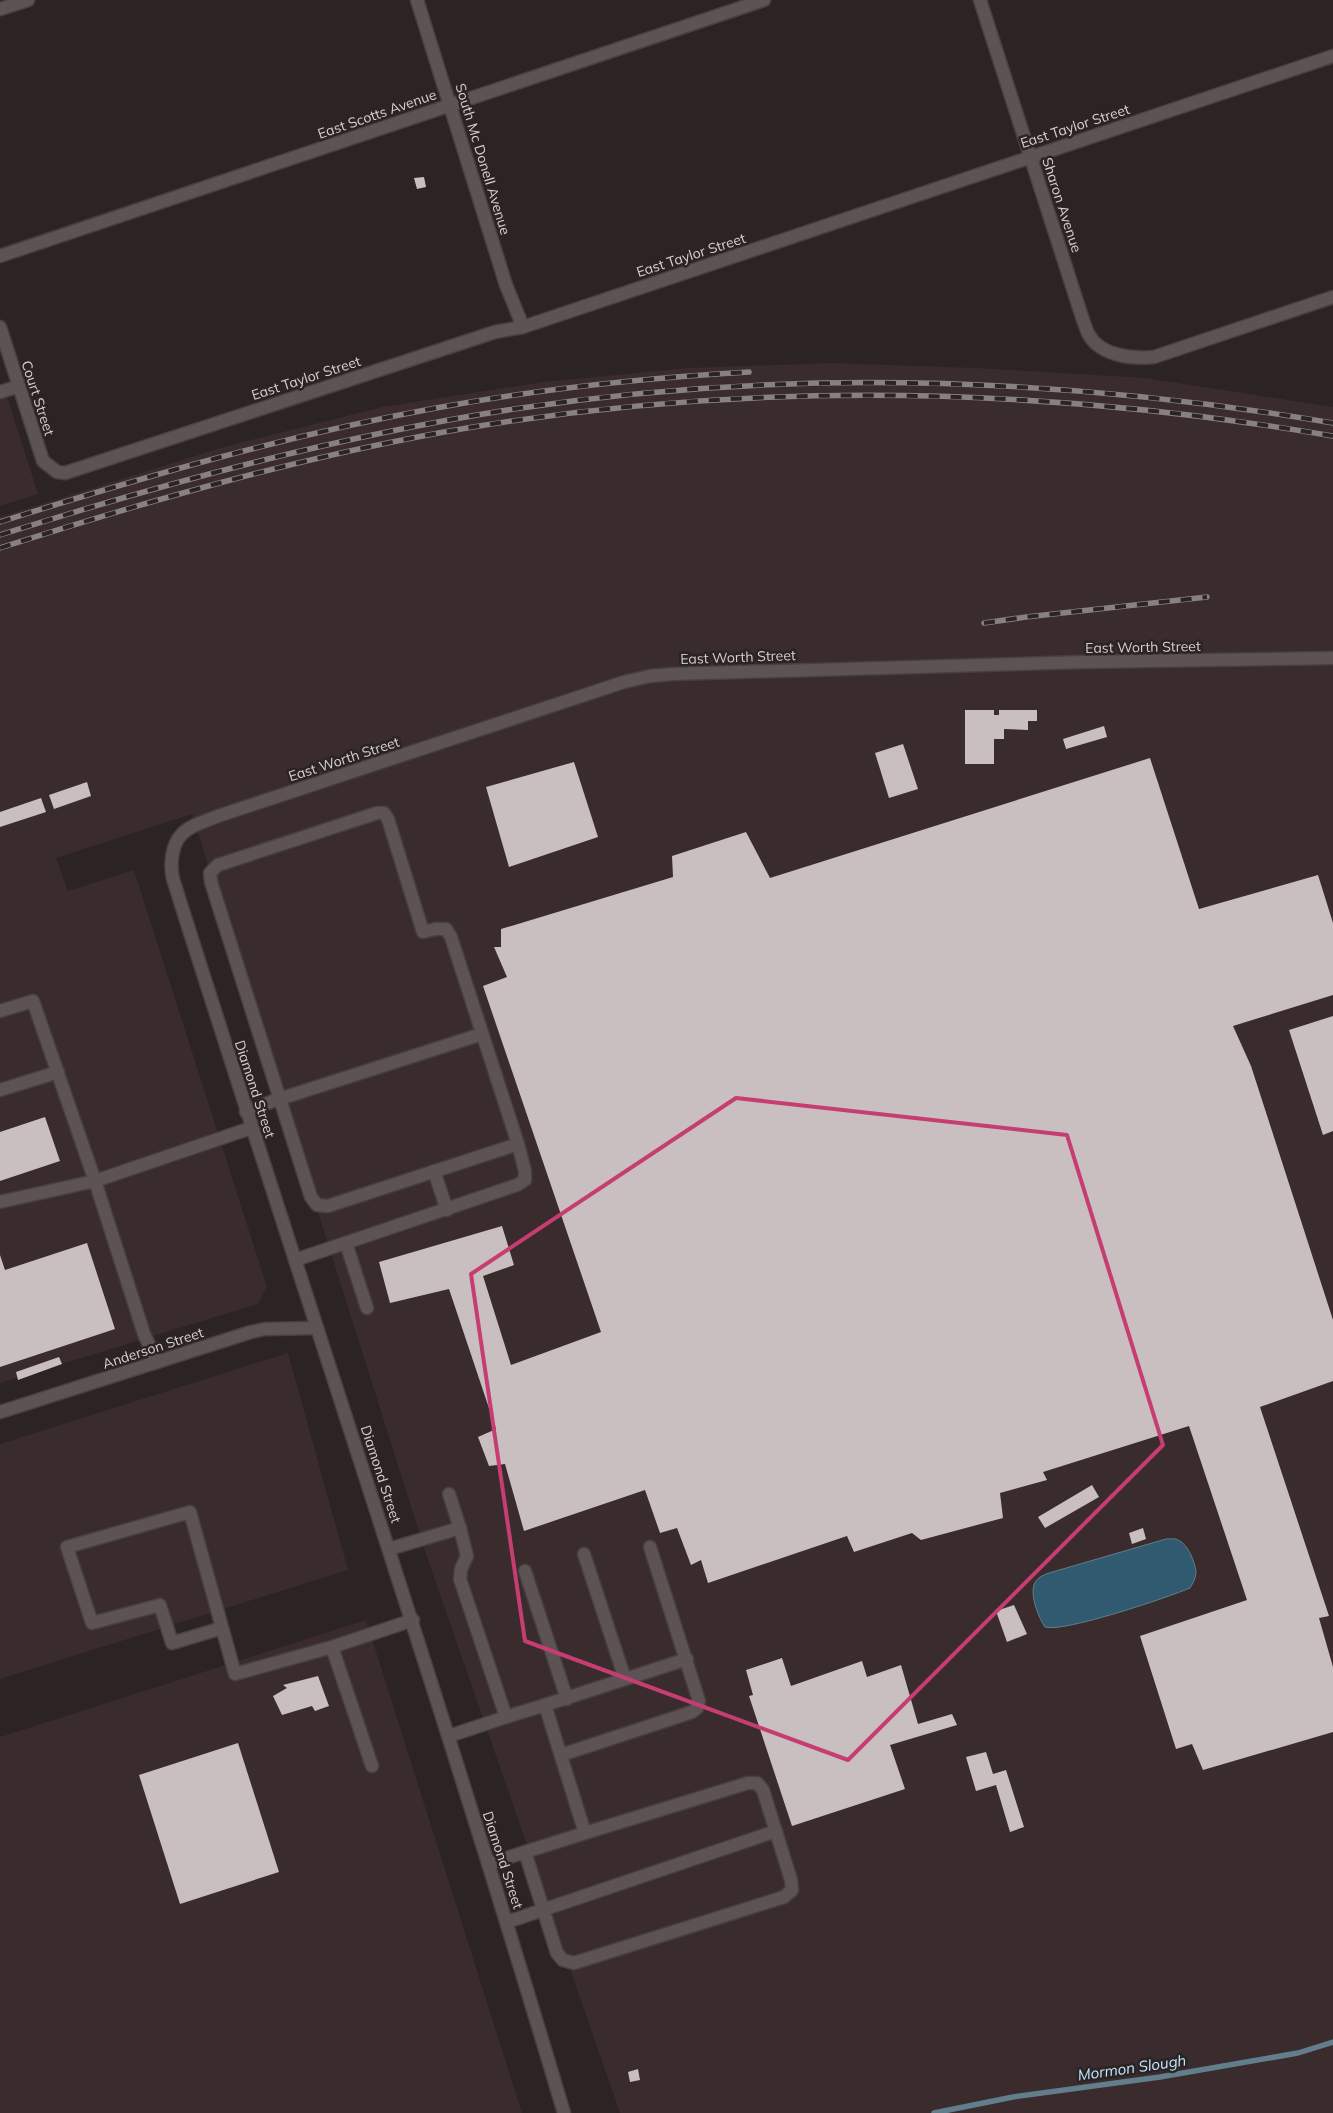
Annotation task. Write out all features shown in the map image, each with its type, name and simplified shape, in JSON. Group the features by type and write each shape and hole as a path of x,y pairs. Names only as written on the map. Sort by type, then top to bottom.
{"street":[{"path":"0,9 28,0"},
{"name":"South Mc Donell Avenue","path":"417,0 506,285 523,327"},
{"name":"East Scotts Avenue","path":"0,256 764,0"},
{"name":"Sharon Avenue","path":"980,0 1089,336 1098,345 1112,353 1128,357 1154,356 1333,297"},
{"name":"East Taylor Street","path":"57,472 65,473 495,332 523,327 1333,56"},
{"name":"Court Street","path":"0,327 43,461 57,472"},
{"path":"0,392 19,386"},
{"name":"East Worth Street","path":"176,845 182,834 218,816 650,676 692,673 1063,663 1333,658"},
{"path":"296,1260 517,1185 525,1180 525,1171 518,1144 451,937 446,929 423,932 388,819 384,814 368,816 218,865 210,873 211,882 311,1197 317,1205 328,1206 518,1144"},
{"name":"Diamond Street","path":"176,845 170,866 173,880 251,1128 413,1620 564,2113"},
{"path":"0,1011 34,1001 144,1334 157,1362"},
{"path":"246,1112 280,1099 482,1034"},
{"path":"0,1090 58,1072"},
{"path":"0,1202 95,1181 251,1128"},
{"path":"434,1172 447,1210"},
{"path":"346,1243 367,1308"},
{"name":"Anderson Street","path":"0,1412 266,1329 317,1328"},
{"path":"449,1494 467,1556 461,1569 460,1579 506,1717"},
{"path":"222,1628 172,1643 160,1605 92,1623 67,1547 190,1512 235,1674 332,1647 413,1620"},
{"path":"389,1549 460,1528"},
{"path":"561,1755 692,1712 697,1708 700,1701 650,1547"},
{"path":"584,1554 625,1679"},
{"path":"525,1571 566,1699"},
{"path":"332,1647 372,1766"},
{"path":"449,1736 686,1660"},
{"path":"545,1706 585,1832"},
{"path":"489,1864 525,1852 585,1832 748,1783 757,1783 763,1790 791,1880 792,1890 784,1897 574,1962 563,1960 558,1953 525,1852"},
{"path":"507,1922 776,1831"}],"highlighted area":[{"path":"736,1098 1067,1135 1163,1445 848,1760 525,1641 471,1274"}],"shaded area":[{"path":"831,363 976,368 1145,378 1333,407 1333,2113 620,2113 427,1557 192,814 56,858 68,891 134,870 267,1287 258,1304 0,1383 0,517 227,446 382,407 543,382 688,368"},
{"path":"7,397 38,494 0,506 0,399"},
{"path":"288,1353 348,1570 0,1679 0,1444"},
{"path":"366,1620 522,2113 0,2113 0,1737"}],"water":[{"path":"1166,1539 1175,1539 1182,1542 1190,1554 1196,1572 1190,1588 1093,1620 1072,1625 1045,1627 1038,1613 1033,1595 1034,1585 1040,1577"}],"building":[{"path":"424,177 426,187 417,189 414,178"},
{"path":"965,710 994,710 994,715 999,715 999,710 1037,710 1037,721 1028,721 1028,730 1004,729 1004,739 994,739 994,764 965,764"},
{"path":"1104,726 1107,737 1066,749 1063,739"},
{"path":"903,744 918,789 889,798 875,753"},
{"path":"1150,758 1199,909 1318,875 1333,923 1333,995 1233,1026 1251,1066 1333,1320 1333,1381 1260,1407 1329,1616 1319,1618 1333,1667 1333,1732 1203,1770 1192,1744 1176,1749 1140,1636 1247,1600 1189,1426 1043,1472 1047,1480 1000,1493 1003,1518 921,1540 912,1533 854,1552 847,1536 708,1583 701,1560 691,1565 677,1528 660,1533 645,1490 524,1531 505,1464 489,1466 478,1437 496,1429 449,1289 390,1303 379,1262 502,1226 514,1265 483,1276 511,1365 601,1332 483,986 507,977 494,947 501,947 501,929 673,877 672,856 746,832 770,878"},
{"path":"574,762 598,837 509,867 486,787"},
{"path":"87,782 91,796 54,809 49,795"},
{"path":"41,798 46,812 0,827 0,812"},
{"path":"1333,1016 1333,1131 1323,1135 1289,1030"},
{"path":"45,1117 60,1161 0,1181 0,1132"},
{"path":"87,1243 115,1329 0,1367 0,1255 5,1270"},
{"path":"59,1357 62,1364 18,1380 16,1372"},
{"path":"1092,1485 1099,1497 1045,1528 1038,1517"},
{"path":"1143,1528 1146,1539 1132,1544 1129,1533"},
{"path":"1014,1605 1027,1634 1007,1642 996,1611"},
{"path":"782,1658 791,1686 862,1661 867,1677 901,1665 918,1724 952,1714 957,1725 890,1745 905,1789 792,1826 749,1696 753,1695 746,1670"},
{"path":"318,1676 329,1706 315,1711 312,1706 282,1715 273,1696 287,1688 283,1685"},
{"path":"238,1743 279,1872 180,1904 139,1775"},
{"path":"986,1752 993,1774 1006,1770 1024,1827 1010,1832 996,1785 976,1791 966,1757"},
{"path":"638,2069 640,2080 630,2082 628,2072"}],"waterway":[{"name":"Mormon Slough","path":"934,2113 1013,2097 1160,2077 1298,2053 1333,2042"}],"railway":[{"path":"0,522 216,458 381,419 475,401 553,390 670,377 749,372"},
{"path":"0,535 191,479 255,462 384,433 514,409 616,396 718,387 821,383 924,383 1027,388 1129,396 1333,423"},
{"path":"0,548 116,512 232,480 349,451 467,428 575,413 683,402 792,397 900,396 1009,399 1117,407 1333,436"},
{"path":"984,623 1207,597"}]}
